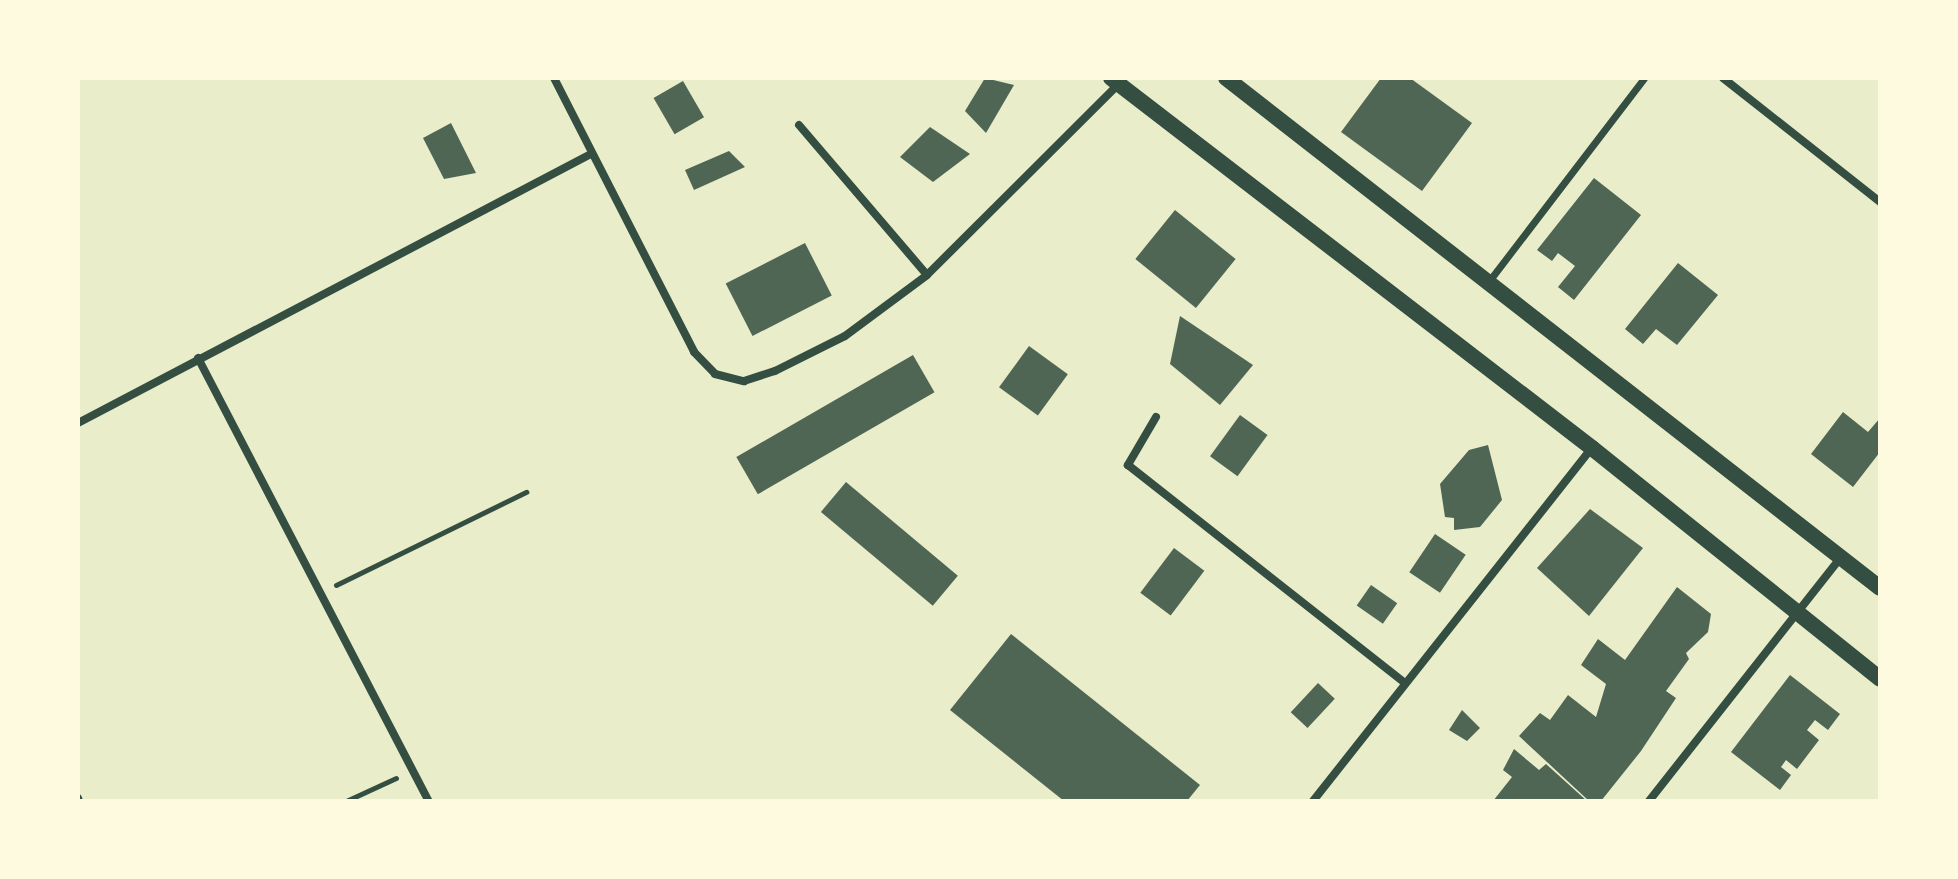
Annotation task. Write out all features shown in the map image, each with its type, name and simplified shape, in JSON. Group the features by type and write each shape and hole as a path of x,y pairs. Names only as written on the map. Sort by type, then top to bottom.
{"main road":[{"path":"1226,78 1880,588"},
{"path":"1118,80 1592,448 1880,679"}],"street":[{"path":"554,78 589,155 694,352 715,374 744,381 775,371 845,336 927,275 1118,80"},
{"path":"1488,282 1644,78"},
{"path":"1723,78 1880,202"},
{"path":"799,125 927,275"},
{"path":"78,423 589,155"},
{"path":"198,358 429,801"},
{"path":"1156,417 1128,465 1404,682"},
{"path":"1313,801 1592,448"},
{"path":"1649,801 1840,558"}],"path":[{"path":"320,592 526,492"},
{"path":"346,801 413,770"}],"building":[{"path":"985,78 1014,85 986,133 965,111"},
{"path":"1381,78 1410,78 1472,123 1422,191 1341,132"},
{"path":"683,81 704,117 675,134 654,98"},
{"path":"451,123 476,173 444,179 423,138"},
{"path":"930,127 970,154 933,182 900,157"},
{"path":"729,151 745,167 694,190 685,170"},
{"path":"1594,178 1641,215 1574,300 1558,287 1575,266 1558,253 1552,261 1537,250"},
{"path":"1175,210 1236,259 1196,308 1135,259"},
{"path":"805,243 832,296 752,336 726,283"},
{"path":"1678,263 1718,295 1677,345 1656,329 1643,344 1625,329"},
{"path":"1180,316 1253,365 1220,405 1170,364"},
{"path":"1029,346 1068,374 1038,415 999,387"},
{"path":"913,355 934,392 758,494 736,457"},
{"path":"1843,412 1868,432 1880,418 1880,452 1853,487 1811,454"},
{"path":"1240,415 1268,435 1238,476 1210,456"},
{"path":"1488,445 1502,500 1480,527 1454,530 1454,518 1445,517 1440,484 1469,450"},
{"path":"846,482 958,576 933,606 821,512"},
{"path":"1590,509 1643,548 1589,616 1537,568"},
{"path":"1435,534 1466,555 1440,593 1409,572"},
{"path":"1174,548 1204,571 1171,616 1140,593"},
{"path":"1371,585 1397,603 1383,624 1357,605"},
{"path":"1677,587 1711,614 1708,632 1686,653 1689,659 1666,691 1676,698 1641,751 1601,801 1589,801 1519,736 1540,713 1550,720 1568,695 1596,717 1606,684 1581,665 1598,639 1625,660"},
{"path":"1011,634 1200,785 1187,801 1064,801 950,710"},
{"path":"1790,675 1840,714 1828,730 1815,720 1807,730 1819,740 1797,769 1786,760 1781,767 1791,775 1780,790 1731,752"},
{"path":"1318,683 1335,699 1308,728 1291,712"},
{"path":"1462,710 1480,728 1467,741 1449,730"},
{"path":"1514,749 1539,770 1546,764 1587,801 1493,801 1512,777 1503,770"}]}
